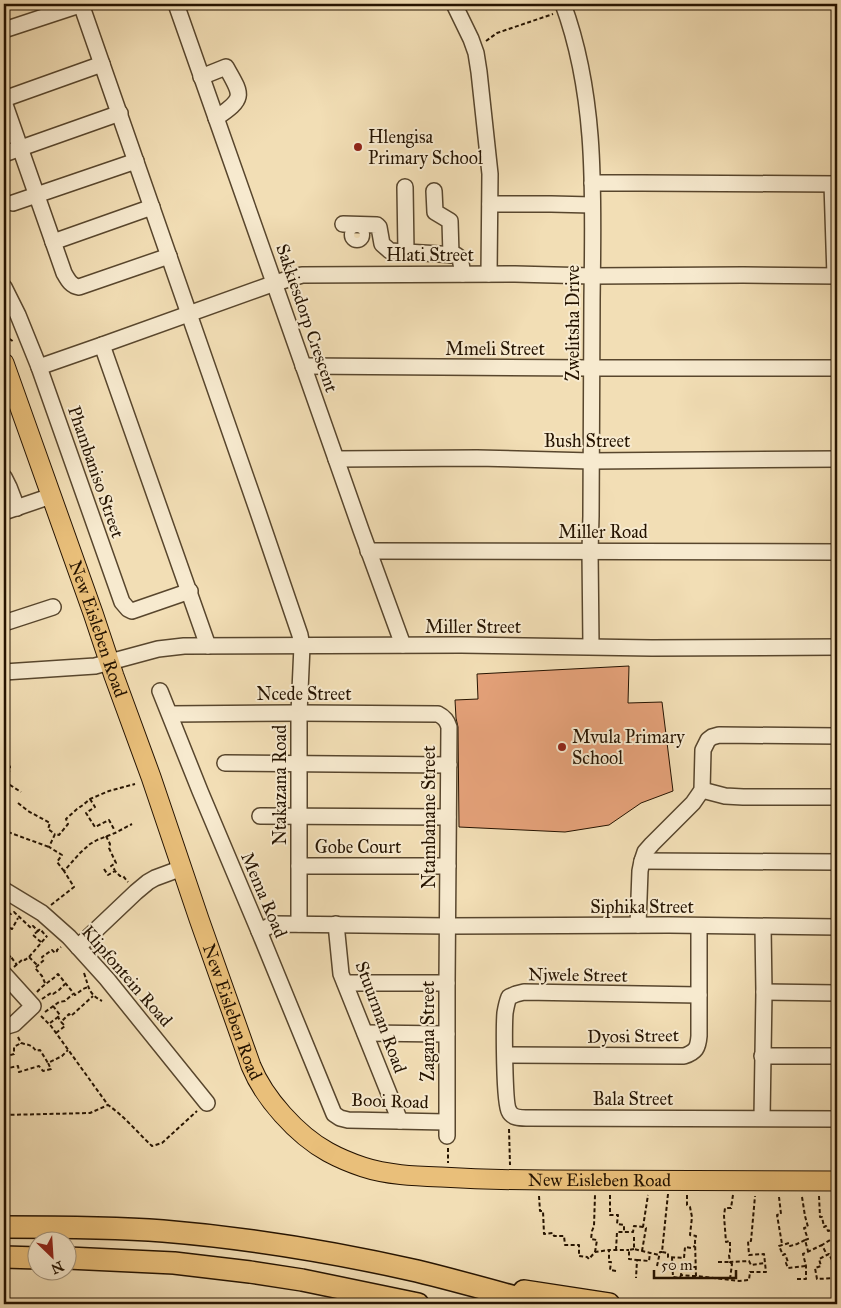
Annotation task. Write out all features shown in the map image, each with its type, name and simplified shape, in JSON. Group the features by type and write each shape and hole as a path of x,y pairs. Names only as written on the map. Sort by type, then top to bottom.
{"highway":[{"path":"4,1227 112,1228 227,1238 340,1256 417,1271 541,1304"},
{"path":"4,1257 28,1258"},
{"path":"78,1258 174,1262 250,1272 302,1280 418,1304"},
{"path":"302,1280 314,1290 328,1296 367,1304"},
{"path":"448,1280 609,1304"}],"main road":[{"name":"New Eisleben Road","path":"4,363 256,1078 272,1102 292,1124 334,1155 364,1167 412,1176 500,1180 837,1181"}],"street":[{"path":"4,30 82,4 295,619 302,646"},
{"name":"Sakkiesdorp Crescent","path":"176,4 368,551 403,645"},
{"path":"454,4 472,39 476,53 490,174 488,274"},
{"name":"Zwelitsha Drive","path":"561,8 573,35 584,80 590,136 592,184 591,646"},
{"path":"102,64 4,101 20,148 64,273 71,284 79,287 169,256"},
{"path":"201,77 226,67 239,90 234,104 216,118"},
{"path":"4,154 120,113"},
{"path":"13,203 136,161"},
{"path":"592,184 835,184 836,276"},
{"path":"405,187 406,252"},
{"path":"434,191 435,212 450,221 451,255"},
{"path":"490,204 592,205"},
{"path":"53,242 152,207"},
{"path":"342,224 357,235 377,225 381,242 384,247 390,250 456,255 460,258 463,274"},
{"name":"Hlati Street","path":"39,366 302,275 488,274 592,276 743,274 836,276"},
{"name":"Phambaniso Street","path":"4,287 39,366 122,602 132,611 190,591"},
{"path":"102,345 208,646"},
{"name":"Mmeli Street","path":"303,366 837,368"},
{"name":"Bush Street","path":"336,459 477,458 591,461 837,459"},
{"path":"4,477 9,486 10,510 51,496"},
{"name":"Miller Road","path":"368,551 837,552"},
{"path":"4,623 54,607"},
{"name":"Miller Street","path":"4,672 95,666 171,647 403,645 671,648 837,647"},
{"name":"Ntakazana Road","path":"299,924 299,713 302,646"},
{"name":"Mema Road","path":"160,691 334,1114"},
{"name":"Ncede Street","path":"170,714 438,714"},
{"name":"Ntambanane Street","path":"438,714 444,717 449,727 448,926"},
{"path":"638,925 640,871 645,852 693,803 702,790 703,750 704,745 712,737 719,735 837,736"},
{"path":"225,763 449,765"},
{"path":"702,790 725,796 837,798"},
{"path":"260,816 448,816"},
{"path":"642,860 837,862"},
{"name":"Gobe Court","path":"299,866 448,866"},
{"path":"71,947 155,878 182,868"},
{"name":"Klipfontein Road","path":"4,890 48,918 71,947 107,979 207,1103"},
{"name":"Siphika Street","path":"259,931 274,924 837,927"},
{"name":"Stuurman Road","path":"336,924 341,974 400,1121"},
{"name":"Zagana Street","path":"447,1129 446,983 448,926"},
{"name":"Dyosi Street","path":"506,1055 684,1056 694,1051 698,1042 699,926"},
{"path":"762,1118 763,926"},
{"path":"6,972 34,1008 9,1025"},
{"path":"345,983 446,983"},
{"name":"Njwele Street","path":"510,1112 505,1014 509,998 524,992 699,995"},
{"path":"764,992 837,993"},
{"path":"365,1033 447,1034"},
{"path":"762,1056 837,1056"},
{"name":"Bala Street","path":"510,1112 526,1118 837,1119"},
{"name":"Booi Road","path":"334,1114 348,1120 400,1121 447,1129"}],"path":[{"path":"481,44 497,33 561,8"},
{"path":"4,746 5,758 10,767 5,783 22,792"},
{"path":"49,847 55,834 59,834 68,824 66,820 80,806 90,799 109,791 135,784"},
{"path":"90,799 95,807 86,813 95,827 109,820 116,832"},
{"path":"18,803 50,823 48,829 55,834"},
{"path":"64,871 90,844 132,824"},
{"path":"8,832 49,847 62,855 57,862 74,887 48,918 47,937 29,957 25,960 23,959 12,969 15,974 6,972 11,957"},
{"path":"106,836 116,863 111,866 120,876 123,876 136,892"},
{"path":"104,869 108,875 115,871"},
{"path":"4,918 7,913 11,914 14,912 31,928 33,926 38,931 40,929 47,937"},
{"path":"4,925 12,929 19,917"},
{"path":"38,931 33,935 42,943"},
{"path":"46,983 35,968 44,960 42,957 52,950 55,953 57,950 71,947"},
{"path":"4,953 11,957 17,965"},
{"path":"29,957 38,966"},
{"path":"34,1008 46,983 52,981 58,974 73,994"},
{"path":"34,1008 51,993 53,994 60,990 65,984"},
{"path":"34,1008 52,1006 65,1001 73,994 75,995 88,987"},
{"path":"61,1022 93,995"},
{"path":"52,1006 60,1015 58,1017 65,1026 56,1033"},
{"path":"34,1008 56,1033 108,1105 118,1112 152,1146 162,1143 207,1103"},
{"path":"49,1024 58,1017"},
{"path":"4,1069 18,1066 19,1072 39,1066 42,1071 51,1069 40,1050 36,1051 30,1045 22,1043 9,1025"},
{"path":"4,1057 14,1054 14,1048 22,1043"},
{"path":"48,1064 68,1050"},
{"path":"4,1096 4,1115 90,1113 108,1105"},
{"path":"510,1112 510,1166"},
{"path":"447,1129 448,1167"},
{"path":"539,1190 540,1211 543,1211 544,1219 544,1234 553,1233 554,1236 564,1236 565,1245 579,1245 579,1256 589,1259 595,1252 597,1240 591,1239 594,1226 596,1191"},
{"path":"610,1191 610,1215 618,1215 617,1224 624,1225 624,1232"},
{"path":"642,1251 646,1228 643,1227 648,1191"},
{"path":"687,1191 687,1205 690,1207 692,1217 690,1234 696,1236 696,1276"},
{"path":"657,1266 660,1252 662,1252 668,1192"},
{"path":"730,1279 732,1264 729,1255 730,1241 726,1242 724,1216 725,1208 731,1208 734,1193"},
{"path":"819,1194 820,1217 822,1217 824,1227 826,1226 828,1232 837,1228"},
{"path":"681,1274 739,1281 749,1280 750,1272 766,1272 764,1254 749,1255 748,1241 751,1241 755,1196"},
{"path":"782,1244 789,1243 790,1246 808,1240 804,1228 808,1227 802,1196"},
{"path":"780,1197 781,1214 777,1214 782,1244 779,1246 783,1255 785,1254 788,1268 806,1266"},
{"path":"616,1250 617,1232 633,1232 634,1226 643,1227"},
{"path":"832,1230 837,1243"},
{"path":"634,1237 634,1249"},
{"path":"797,1280 806,1279 806,1266 803,1254 835,1238"},
{"path":"805,1240 808,1251"},
{"path":"822,1245 827,1255 829,1254 833,1259 837,1270"},
{"path":"662,1252 668,1253 668,1257 684,1258 685,1246 691,1248 695,1246"},
{"path":"595,1252 634,1249 659,1256"},
{"path":"609,1250 610,1270 616,1271"},
{"path":"629,1250 629,1259 636,1260 649,1261 650,1253"},
{"path":"827,1255 819,1259 821,1266 815,1268 817,1279 837,1278"},
{"path":"672,1258 673,1277 680,1278 682,1267 697,1267"},
{"path":"636,1260 636,1278"},
{"path":"718,1262 749,1261 751,1265 764,1263"}],"building":[{"name":"Mvula Primary School","path":"629,666 628,703 662,702 673,791 641,803 609,825 565,832 459,827 458,727 455,700 478,699 477,674"}],"place":[{"name":"Hlengisa Primary School","path":"358,147"},
{"name":"Mvula Primary School","path":"562,747"}]}
